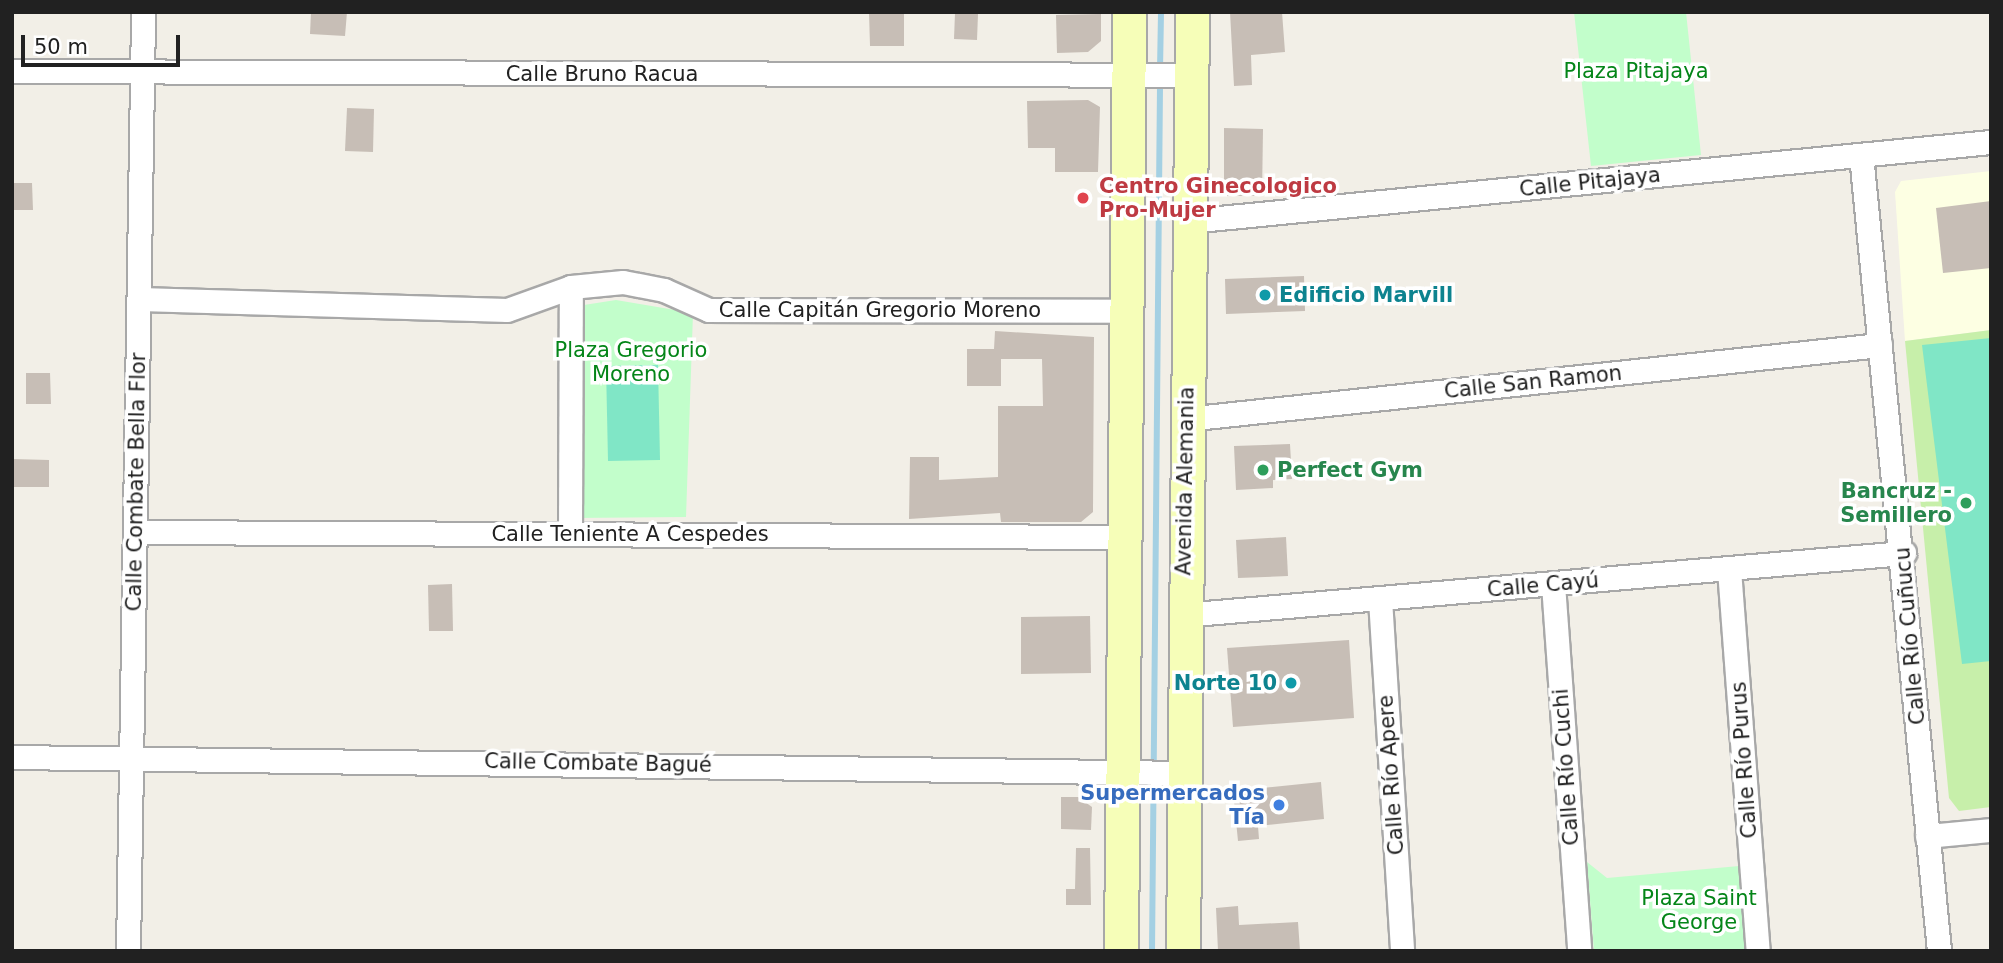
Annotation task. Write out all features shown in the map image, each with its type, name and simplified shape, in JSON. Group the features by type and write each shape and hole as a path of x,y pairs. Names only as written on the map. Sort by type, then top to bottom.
{"main road":[{"path":"1121,951 1129,772 1124,537 1126,311 1140,74 1129,12"},
{"name":"Avenida Alemania","path":"1183,951 1177,773 1189,221 1185,76 1192,12"}],"street":[{"name":"Calle Combate Bella Flor","path":"128,951 128,759 136,532 143,12"},
{"name":"Calle Bruno Racua","path":"12,71 142,75 1185,76"},
{"name":"Calle Pitajaya","path":"1189,221 1991,142"},
{"name":"Calle Río Cuñucu","path":"1861,155 1904,553 1939,951"},
{"name":"Calle Capitán Gregorio Moreno","path":"140,299 507,310 571,287 623,282 664,290 709,310 1126,311"},
{"path":"570,534 571,287"},
{"name":"Calle San Ramon","path":"1186,419 1880,345"},
{"name":"Calle Teniente A Cespedes","path":"136,532 1124,537"},
{"name":"Calle Cayú","path":"1182,615 1904,553"},
{"name":"Calle Río Purus","path":"1729,569 1758,951"},
{"name":"Calle Río Cuchi","path":"1553,584 1579,951"},
{"name":"Calle Río Apere","path":"1380,599 1402,951"},
{"name":"Calle Combate Bagué","path":"12,757 1177,773"},
{"path":"1927,836 1991,830"}],"shaded area":[{"path":"1991,171 1991,330 1905,341 1895,192 1901,181"}],"green space":[{"name":"Plaza Pitajaya","path":"1574,12 1686,12 1701,155 1591,166"},
{"name":"Plaza Gregorio Moreno","path":"616,300 693,313 686,517 572,518 571,307"},
{"path":"1991,330 1991,807 1959,811 1949,798 1905,341"},
{"name":"Bancruz - Semillero","path":"1991,338 1991,661 1962,664 1922,345"},
{"path":"658,365 660,460 608,461 606,366"},
{"name":"Plaza Saint George","path":"1587,862 1607,878 1739,866 1745,951 1594,951"}],"building":[{"path":"311,12 347,12 345,36 310,34"},
{"path":"869,12 904,12 904,46 870,46"},
{"path":"1230,12 1282,12 1285,52 1251,55 1252,85 1234,86"},
{"path":"955,13 978,14 977,40 954,39"},
{"path":"1101,14 1101,41 1088,52 1057,53 1056,15"},
{"path":"1088,100 1100,107 1098,172 1055,172 1055,148 1028,148 1027,101"},
{"path":"347,108 374,109 373,152 345,151"},
{"path":"1224,128 1263,129 1262,196 1224,196"},
{"path":"12,183 32,183 33,210 12,210"},
{"path":"1991,201 1991,268 1943,273 1936,208"},
{"name":"Edificio Marvill","path":"1304,276 1305,311 1226,314 1225,279"},
{"path":"995,331 1094,337 1093,512 1081,522 1001,522 1000,513 909,519 910,457 939,457 939,480 998,477 998,406 1043,406 1042,359 1001,359 1001,386 967,386 967,349 994,349"},
{"path":"26,373 50,373 51,404 26,404"},
{"name":"Perfect Gym","path":"1290,444 1292,479 1273,480 1273,488 1236,490 1234,446"},
{"path":"12,459 49,460 49,487 12,487"},
{"path":"1286,537 1288,576 1238,578 1236,540"},
{"path":"452,584 453,631 429,631 428,585"},
{"path":"1090,616 1091,673 1021,674 1021,617"},
{"name":"Norte 10","path":"1349,640 1354,718 1233,727 1227,648"},
{"name":"Supermercados Tía","path":"1321,782 1324,819 1258,826 1259,839 1238,841 1233,791"},
{"path":"1061,797 1078,797 1092,807 1091,830 1061,829"},
{"path":"1076,848 1090,848 1091,905 1066,905 1066,889 1075,889"},
{"path":"1238,906 1239,925 1298,922 1300,951 1218,951 1216,908"}],"waterway":[{"path":"1160,70 1161,12"},
{"path":"1152,951 1160,81"}],"place":[{"name":"Centro Ginecologico Pro-Mujer","path":"1083,198"},
{"name":"Edificio Marvill","path":"1265,295"},
{"name":"Perfect Gym","path":"1263,470"},
{"name":"Bancruz - Semillero","path":"1966,503"},
{"name":"Norte 10","path":"1291,683"},
{"name":"Supermercados Tía","path":"1279,805"}]}
